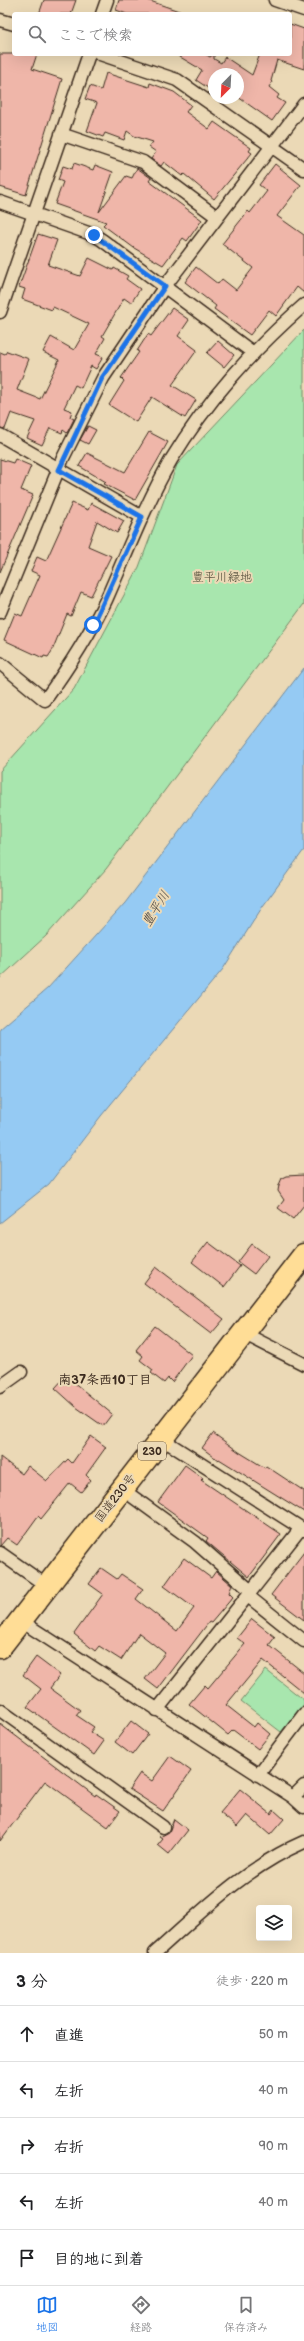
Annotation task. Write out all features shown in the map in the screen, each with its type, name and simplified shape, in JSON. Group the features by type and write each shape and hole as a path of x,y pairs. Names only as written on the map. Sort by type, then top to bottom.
{"highway":[{"name":"国道230号","path":"0,1647 304,1255"}],"street":[{"path":"103,12 107,0"},
{"path":"275,0 304,10"},
{"path":"0,20 12,23"},
{"path":"0,312 88,56"},
{"path":"106,56 177,80 304,168"},
{"path":"0,612 59,470 102,378 165,286 217,217 273,147 304,104"},
{"path":"61,134 143,162 217,217"},
{"path":"0,202 94,235 165,286 252,352"},
{"path":"0,663 45,700 70,666 93,625 142,517 172,460 214,397 252,352 304,305"},
{"path":"0,435 142,517"},
{"path":"243,1333 304,1364"},
{"path":"0,1386 21,1372"},
{"path":"157,1710 302,1529 162,1439"},
{"path":"122,1489 195,1542 304,1641"},
{"path":"0,1553 47,1586"},
{"path":"21,1621 292,1797 304,1807"},
{"path":"0,1710 163,1827"},
{"path":"258,1775 304,1714"},
{"path":"292,1797 304,1786"},
{"path":"155,1953 231,1887 267,1862 304,1842"}],"green space":[{"name":"豊平川緑地","path":"304,330 304,604 106,869 46,936 0,978 0,771 74,689 139,567 177,465"},
{"path":"266,1670 304,1700 304,1704 281,1732 241,1701"}],"water":[{"name":"豊平川","path":"304,668 304,850 263,906 223,969 101,1116 49,1184 0,1223 0,1029 48,988 125,903"}],"building":[{"path":"44,0 76,0 72,12 40,12"},
{"path":"119,0 147,0 182,12 122,12 116,10"},
{"path":"292,25 304,29 304,69 277,60 272,82 269,87 279,95 277,98 285,103 272,121 244,101 244,70 252,75 259,56 292,56"},
{"path":"0,54 12,54 12,56 36,56 32,69 62,79 26,195 0,187"},
{"path":"178,56 214,56 214,59 221,63 225,57 242,68 208,68 208,88 196,80 202,70"},
{"path":"106,73 149,87 150,83 174,92 191,105 186,112 209,129 214,122 251,148 249,151 252,153 214,199 184,174 182,176 164,162 161,166 151,159 156,152 149,147 153,142 134,136 127,131 124,140 105,133 103,137 87,131 97,103 85,99 90,86 101,90"},
{"path":"74,163 93,170 95,165 113,172 99,212 126,176 132,178 137,168 151,178 149,181 202,220 187,241 183,238 163,265 134,248 103,225 106,222 55,204 63,182 58,180 63,166 72,169"},
{"path":"275,164 301,185 277,216 304,235 304,293 297,287 276,316 269,310 250,335 214,309 216,306 185,282 196,267 218,284 222,279 236,290 253,268 222,244 248,211 250,213 267,191 259,185"},
{"path":"38,234 57,240 48,265 80,276 89,258 113,270 114,268 128,276 126,279 140,289 131,303 124,298 102,336 105,338 96,354 103,357 96,369 91,366 81,388 75,385 64,408 72,411 70,417 74,419 67,433 63,430 62,433 50,428 42,445 27,438 35,421 11,413 5,429 0,428 0,352 5,354 7,351 29,359 17,390 40,399 59,360 43,352 51,337 74,350 89,324 53,307 52,310 22,299 25,289 19,287"},
{"path":"172,308 189,320 178,336 197,350 172,385 196,400 185,418 152,397 136,422 109,405 124,381 121,378 139,352 137,351 148,334 151,336"},
{"path":"218,341 234,355 224,367 207,353"},
{"path":"88,426 96,430 88,444 80,440"},
{"path":"149,432 168,442 135,500 104,484 106,482 79,466 87,453 125,472"},
{"path":"0,459 13,463 15,459 31,466 21,490 33,495 0,572"},
{"path":"72,503 88,510 91,503 124,521 117,533 97,521 88,546 111,556 91,596 81,592 71,616 67,614 52,651 48,657 44,656 43,658 4,640 15,613 22,616 40,575 31,571 37,557 46,561"},
{"path":"304,1175 304,1205 293,1219 278,1208 284,1200 278,1191 279,1185 282,1178 286,1176"},
{"path":"208,1242 240,1266 224,1287 192,1262"},
{"path":"252,1244 268,1256 254,1274 238,1262"},
{"path":"156,1267 224,1319 211,1334 144,1283"},
{"path":"155,1326 192,1355 172,1382 168,1378 164,1383 151,1373 153,1370 140,1360 143,1356 136,1350"},
{"path":"66,1376 112,1414 103,1426 76,1407 55,1388"},
{"path":"213,1433 239,1452 265,1468 266,1466 304,1491 304,1512 219,1459 218,1460 202,1448"},
{"path":"91,1436 106,1447 86,1475 91,1480 81,1492 70,1483 41,1519 38,1516 17,1545 7,1538 0,1546 0,1457 22,1474 28,1466 47,1481 68,1459 72,1463"},
{"path":"185,1465 203,1478 201,1480 281,1534 249,1577 206,1541 208,1538 158,1502"},
{"path":"304,1552 304,1620 271,1595"},
{"path":"184,1558 211,1578 216,1571 232,1585 229,1593 233,1597 211,1623 209,1622 158,1689 145,1679 165,1653 139,1633 121,1660 99,1646 95,1651 74,1634 103,1594 89,1584 101,1568 117,1579 121,1574 143,1589 136,1599 177,1631 194,1608 164,1586"},
{"path":"252,1619 275,1637 269,1645 304,1673 304,1693 263,1660 226,1705 254,1727 257,1723 270,1734 258,1749 233,1730 228,1735 189,1704 205,1685 208,1688 245,1644 237,1638"},
{"path":"36,1657 60,1675 50,1688 80,1710 76,1715 94,1727 90,1732 104,1741 94,1755 27,1707 41,1689 23,1675"},
{"path":"131,1721 148,1734 132,1755 115,1742"},
{"path":"0,1724 95,1796 96,1794 120,1811 108,1827 45,1781 0,1841"},
{"path":"170,1756 191,1771 163,1811 129,1789 140,1773 152,1781"},
{"path":"240,1789 271,1814 274,1810 284,1819 270,1835 247,1815 237,1827 220,1813"},
{"path":"174,1819 188,1830 169,1854 158,1845 163,1839 160,1837 169,1832"}],"district":[{"name":"南37条西10丁目","path":"105,1379"}],"route":[{"path":"93,625 142,517 59,470 63,458 102,378 165,286 94,235"}]}
